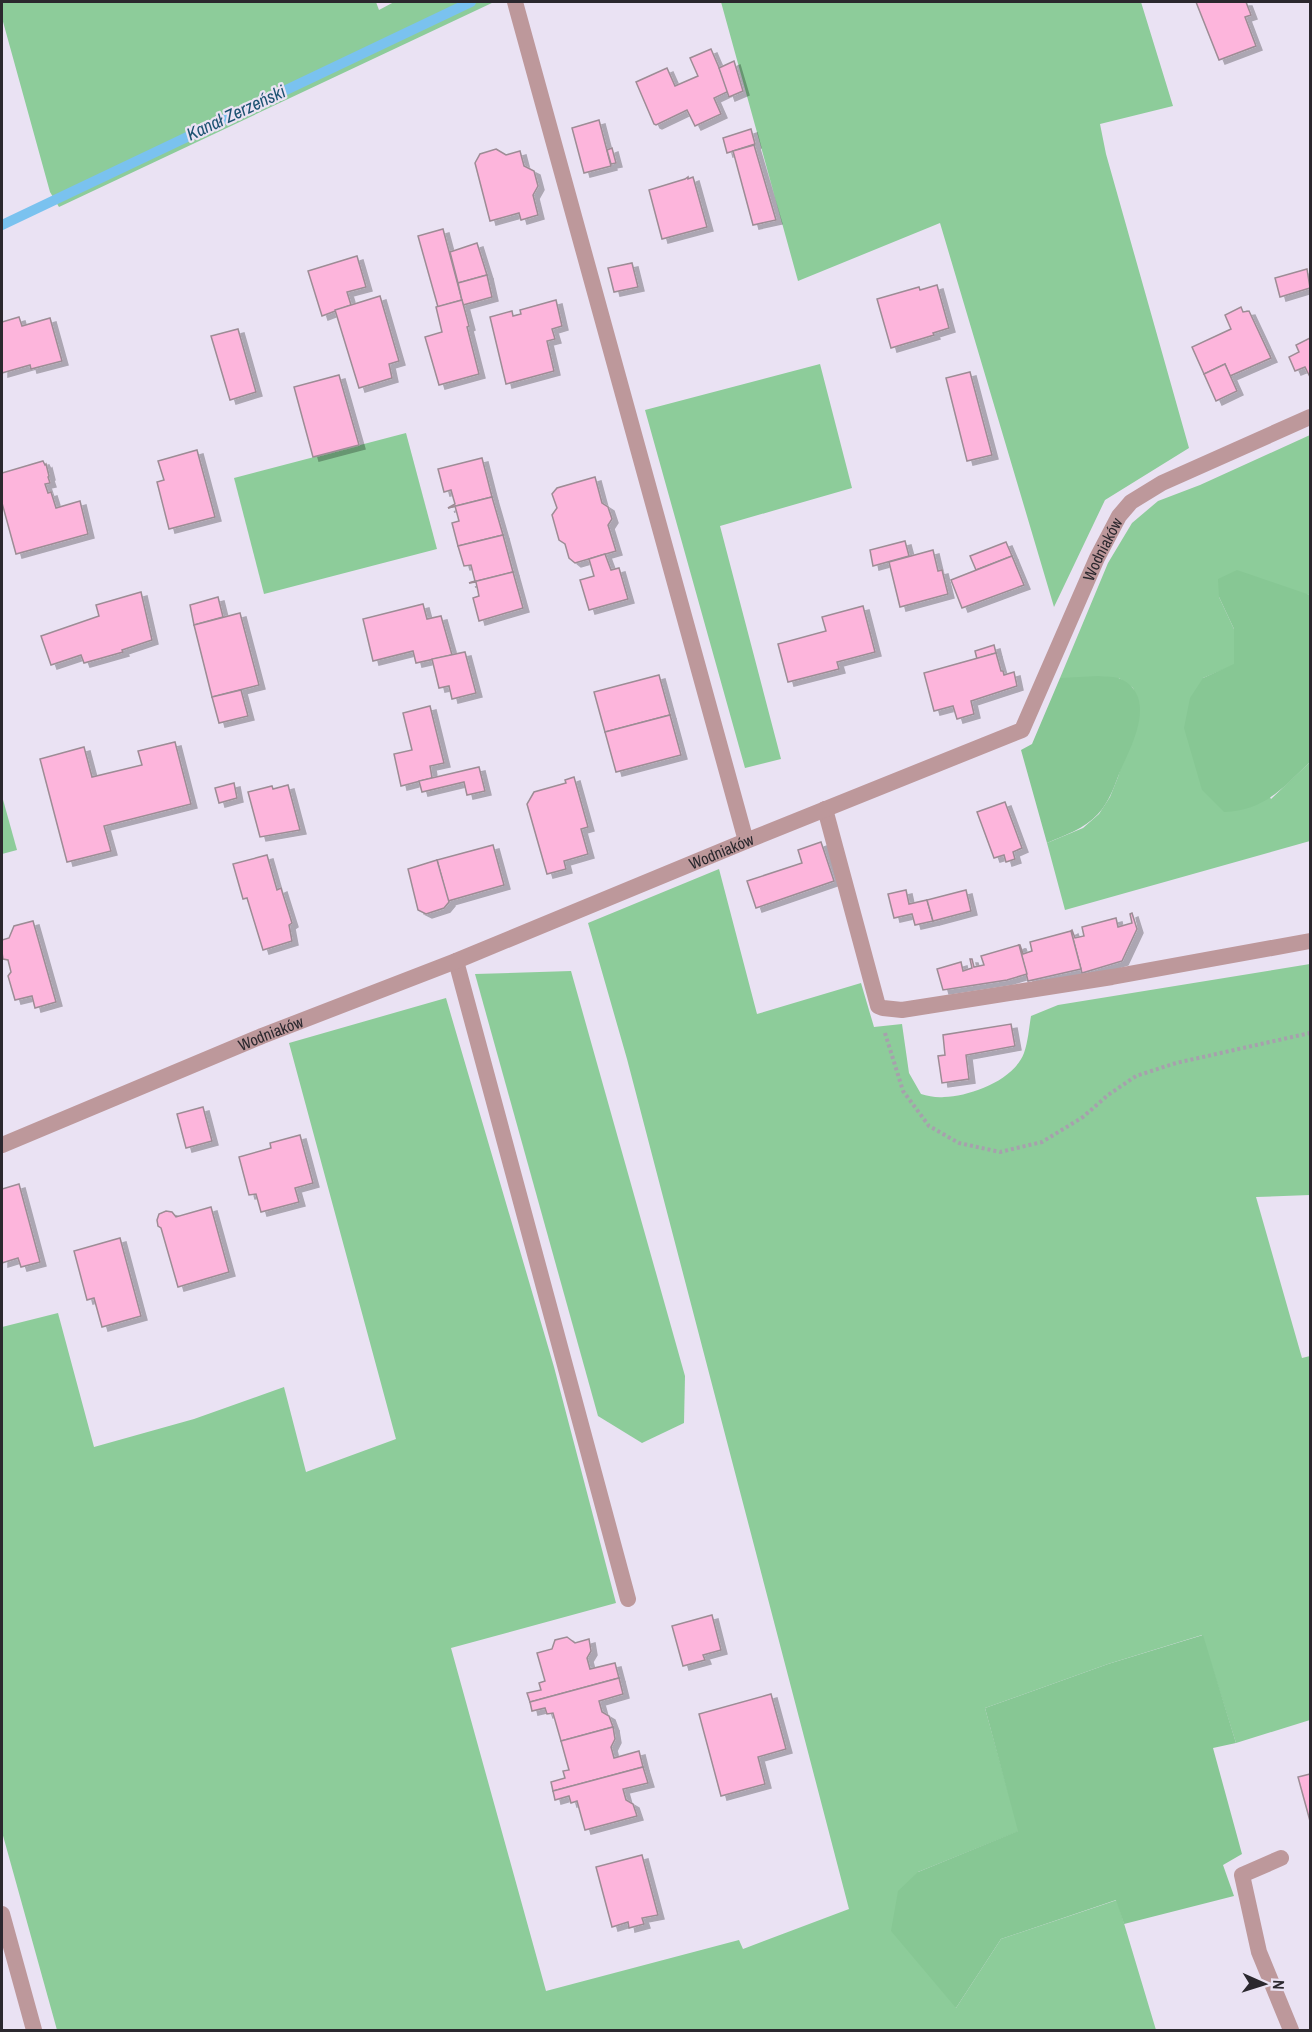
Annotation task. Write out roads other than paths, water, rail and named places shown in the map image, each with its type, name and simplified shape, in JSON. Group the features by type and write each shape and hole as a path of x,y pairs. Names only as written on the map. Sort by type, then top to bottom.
{"street":[{"path":"515,2 747,841"},
{"name":"Wodniaków","path":"2,1145 262,1036 456,961 1022,730 1097,558 1119,516 1131,502 1173,478 1311,417"},
{"path":"825,809 878,1006 883,1008 902,1010 1124,975 1311,941"},
{"path":"456,961 628,1599"},
{"path":"1281,1858 1242,1875 1259,1952 1291,2031"},
{"path":"2,1914 34,2031"}],"waterway":[{"name":"Kanał Zerzeński","path":"2,225 471,2"}]}
